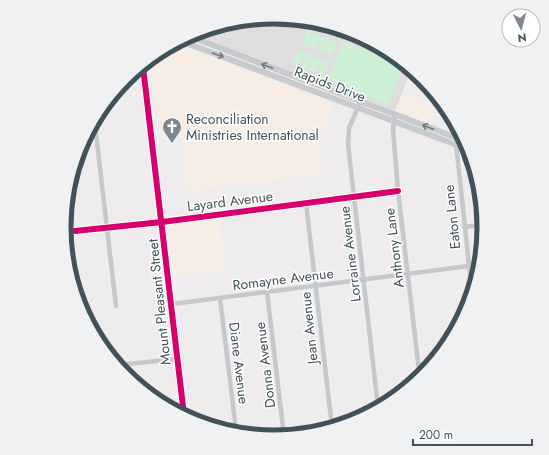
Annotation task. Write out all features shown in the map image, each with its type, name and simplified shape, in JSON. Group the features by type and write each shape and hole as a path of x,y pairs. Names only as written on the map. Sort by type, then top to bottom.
{"street":[{"name":"Rapids Drive","path":"197,39 457,138"},
{"name":"Rapids Drive","path":"187,43 461,147"},
{"name":"Mount Pleasant Street","path":"144,72 183,410"},
{"name":"Lorraine Avenue","path":"360,101 349,128 348,139 378,403"},
{"name":"Anthony Lane","path":"396,115 393,122 398,191 419,370"},
{"path":"96,130 116,306"},
{"path":"455,144 458,139"},
{"name":"Eaton Lane","path":"455,144 471,281"},
{"name":"Layard Avenue","path":"71,231 162,222 398,191"},
{"name":"Jean Avenue","path":"306,203 331,423"},
{"path":"464,227 478,226"},
{"name":"Romayne Avenue","path":"172,304 469,266"},
{"name":"Donna Avenue","path":"268,292 283,431"},
{"name":"Diane Avenue","path":"220,298 236,427"},
{"path":"124,364 177,359"}],"shaded area":[{"path":"261,24 288,24 314,28 352,39 365,45 388,58 409,75 395,111 349,93 345,89 335,88 202,37 235,28"},
{"path":"183,46 332,103 332,108 319,141 322,174 188,191 181,132 160,134 151,66 161,58"},
{"path":"402,93 437,105 430,126 395,111"},
{"path":"219,218 225,270 173,276 168,228 169,225"}],"green space":[{"path":"306,30 312,32 307,46 301,43"},
{"path":"324,30 352,39 373,49"},
{"path":"314,33 321,35 315,49 309,46"},
{"path":"322,36 329,39 323,52 317,50"},
{"path":"331,39 337,42 332,55 325,53"},
{"path":"343,42 391,60 402,69 388,105 327,81"},
{"path":"298,50 304,53 299,66 293,64"},
{"path":"306,53 313,56 307,69 301,67"},
{"path":"314,57 321,59 315,72 309,70"},
{"path":"323,60 329,62 324,76 317,73"}],"cycle path":[{"path":"144,72 183,410"},
{"path":"71,231 162,222 398,191"}],"place":[{"name":"Reconciliation Ministries International","path":"172,144"}]}
